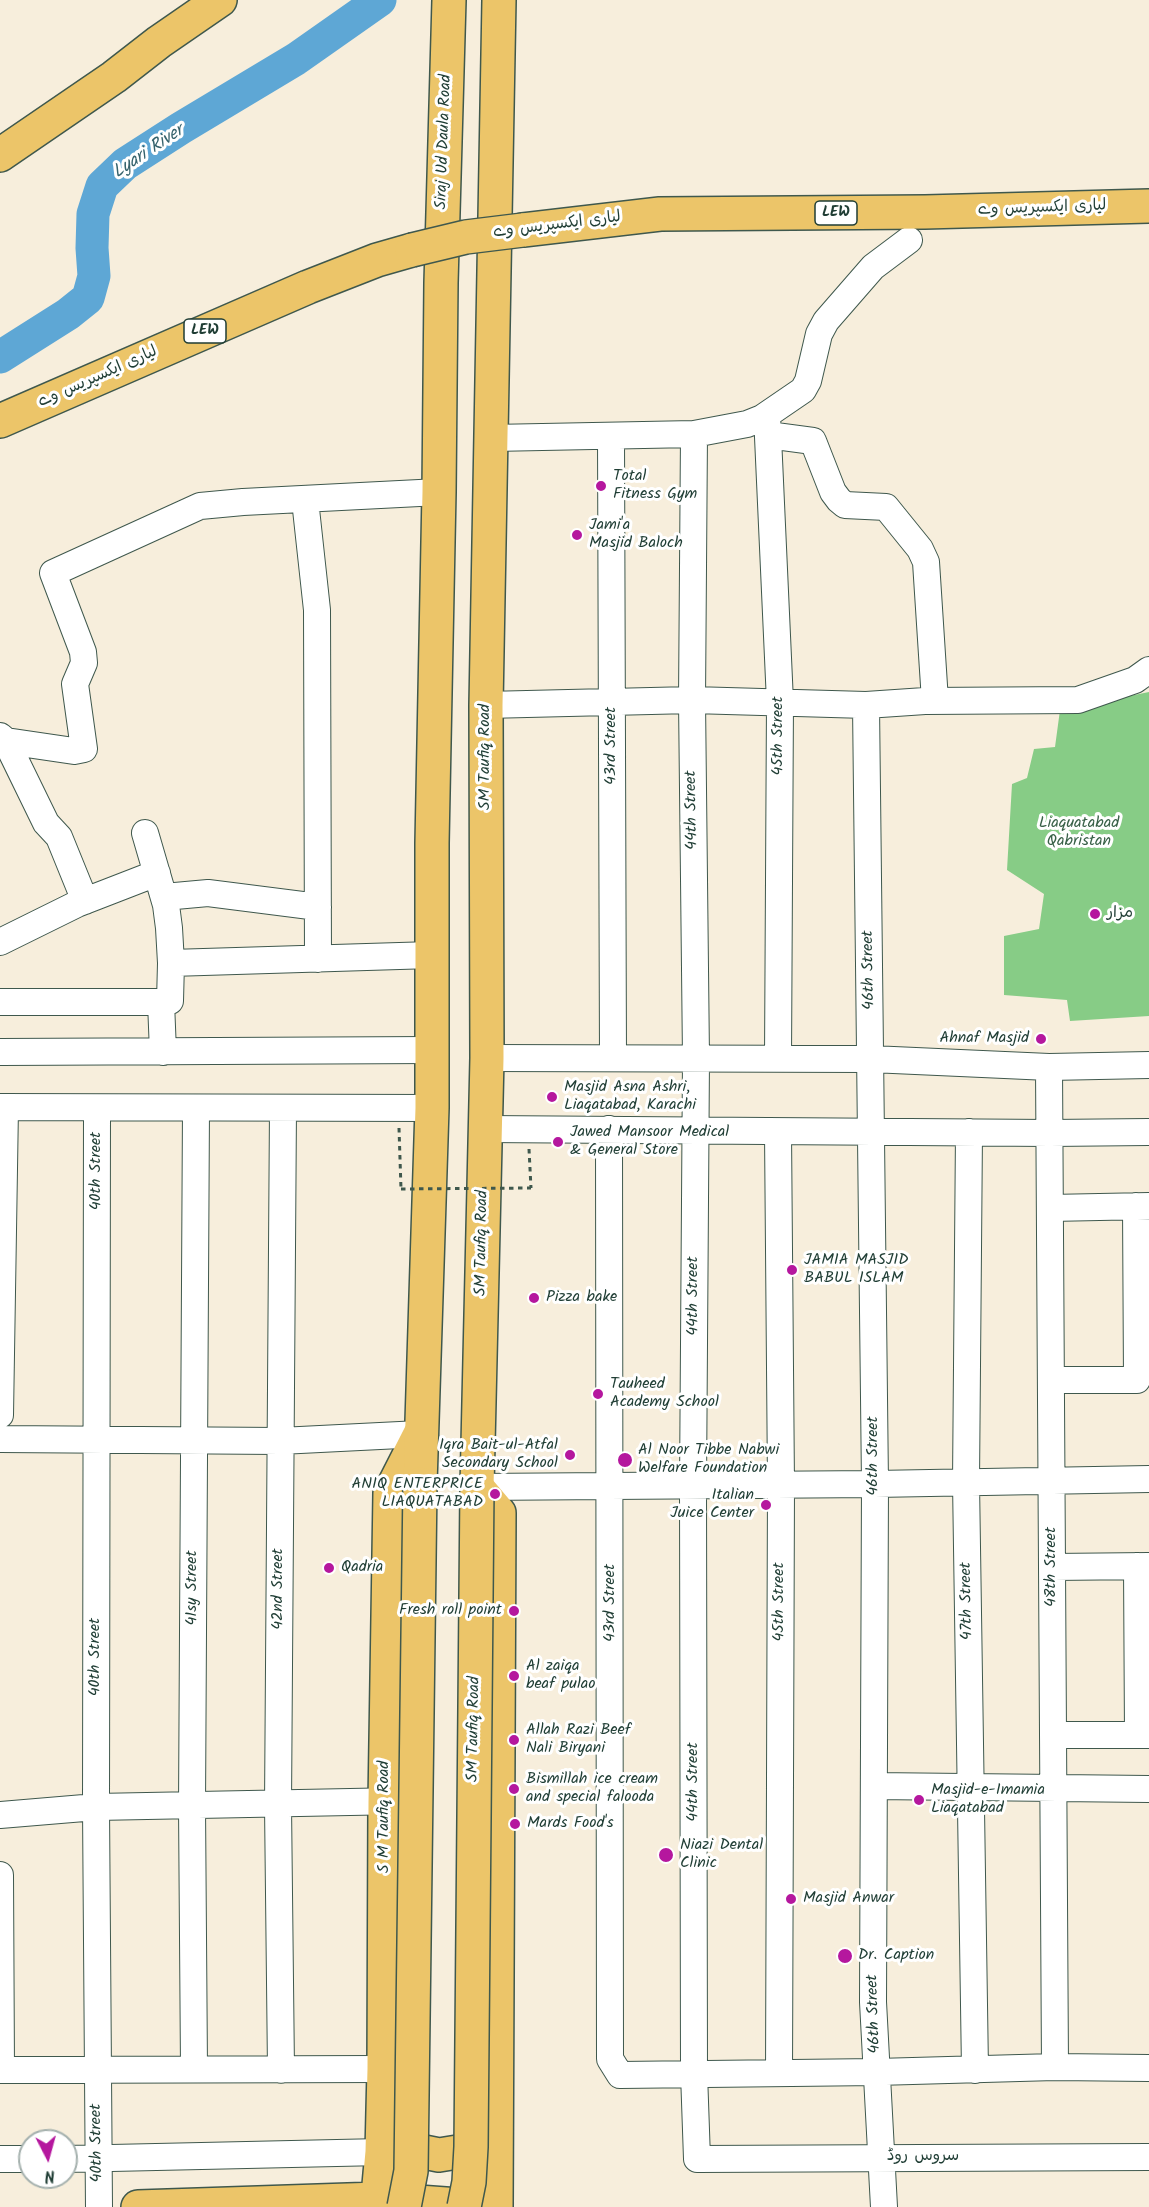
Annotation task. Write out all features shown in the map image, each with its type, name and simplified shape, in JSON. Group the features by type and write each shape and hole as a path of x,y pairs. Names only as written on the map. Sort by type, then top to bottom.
{"main road":[{"path":"0,155 114,77 159,42 220,0"},
{"name":"Siraj Ud Daula Road","path":"386,2204 411,2171 420,1434 432,1108 432,832 440,492 441,283 449,0"},
{"name":"SM Taufiq Road","path":"464,2207 470,2182 471,2147 477,1486 487,1058 486,705 499,0"},
{"name":"لیاری ایکسپریس وے","path":"0,421 308,287 377,260 466,237 660,214 925,212 1149,206"},
{"name":"S M Taufiq Road","path":"386,2204 382,2143 390,1493 420,1434"},
{"path":"477,1486 499,1514 496,2207"},
{"path":"382,2143 440,2155 470,2150 497,2136"},
{"path":"138,2207 386,2204 486,2207"}],"street":[{"path":"767,425 803,390 808,381 819,334 826,321 873,267 909,240"},
{"path":"492,438 694,434 747,424 767,425 813,441 833,492 839,500 845,505 886,507 920,549 926,562 935,701"},
{"name":"45th Street","path":"767,425 780,702 778,1058"},
{"name":"44th Street","path":"694,434 692,700 696,1058 693,1485 694,2073 697,2158"},
{"name":"43rd Street","path":"611,436 613,1057"},
{"path":"3,739 74,751 84,749 75,684 84,663 83,652 53,573 200,506 440,492"},
{"path":"305,500 317,610 318,958"},
{"path":"486,705 692,700 867,705 935,701 1078,700 1135,680 1149,670"},
{"name":"46th Street","path":"867,705 875,1484 873,2002 884,2207"},
{"path":"3,739 46,823 59,837 85,901"},
{"path":"0,1002 170,1001 171,963 166,905 145,833"},
{"path":"0,942 85,901 160,885 318,907"},
{"path":"171,963 432,955"},
{"path":"161,1002 163,1052"},
{"path":"0,1052 432,1050"},
{"path":"487,1058 778,1058 871,1059 1049,1067 1149,1065"},
{"name":"48th Street","path":"1049,1067 1055,2067"},
{"path":"0,1415 2,1107 432,1108"},
{"name":"40th Street","path":"97,1108 96,1807 99,2207"},
{"name":"41sy Street","path":"194,2069 192,1806 196,1108"},
{"name":"42nd Street","path":"281,2070 278,1805 283,1108"},
{"path":"485,1129 872,1133 1149,1132"},
{"name":"43rd Street","path":"609,1129 610,2059 620,2075 694,2073"},
{"name":"45th Street","path":"778,1132 781,1485 778,2073"},
{"name":"47th Street","path":"969,1132 966,1482 975,2070"},
{"path":"1050,1208 1142,1206 1137,1380 1051,1380"},
{"path":"0,1438 280,1441 420,1434"},
{"path":"477,1486 781,1485 1149,1479"},
{"path":"1052,1567 1143,1566 1143,1735 1053,1735"},
{"path":"874,1786 1149,1789"},
{"path":"0,1815 96,1807 417,1801"},
{"path":"0,1875 0,2070 384,2068"},
{"path":"694,2073 877,2072 1055,2067 1149,2068"},
{"path":"78,2159 382,2143"},
{"name":"سروس روڈ","path":"697,2158 1149,2157"},
{"path":"0,2159 18,2159"}],"path":[{"path":"400,1143 401,1189 531,1188 529,1151"}],"green space":[{"name":"Liaquatabad Qabristan","path":"1149,692 1149,1016 1070,1021 1067,1000 1004,995 1004,936 1039,929 1044,894 1007,870 1012,784 1027,778 1034,749 1055,747 1060,710"}],"waterway":[{"name":"Lyari River","path":"0,357 68,314 88,298 94,276 93,214 102,186 125,164 296,59 380,0"}],"place":[{"name":"Total Fitness Gym","path":"601,486"},
{"name":"Jami'a Masjid Baloch","path":"577,535"},
{"name":"مزار","path":"1095,914"},
{"name":"Ahnaf Masjid","path":"1041,1039"},
{"name":"Masjid Asna Ashri, Liaqatabad, Karachi","path":"552,1097"},
{"name":"Jawed Mansoor Medical & General Store","path":"558,1142"},
{"name":"JAMIA MASJID BABUL ISLAM","path":"792,1270"},
{"name":"Pizza bake","path":"534,1298"},
{"name":"Tauheed Academy School","path":"598,1394"},
{"name":"Iqra Bait-ul-Atfal Secondary School","path":"570,1455"},
{"name":"Al Noor Tibbe Nabwi Welfare Foundation","path":"625,1460"},
{"name":"ANIQ ENTERPRICE LIAQUATABAD","path":"495,1494"},
{"name":"Italian Juice Center","path":"766,1505"},
{"name":"Qadria","path":"329,1568"},
{"name":"Fresh roll point","path":"514,1611"},
{"name":"Al zaiqa beaf pulao","path":"514,1676"},
{"name":"Allah Razi Beef Nali Biryani","path":"514,1740"},
{"name":"Bismillah ice cream and special falooda","path":"514,1789"},
{"name":"Masjid-e-Imamia Liaqatabad","path":"919,1800"},
{"name":"Mards Food's","path":"515,1824"},
{"name":"Niazi Dental Clinic","path":"666,1855"},
{"name":"Masjid Anwar","path":"791,1899"},
{"name":"Dr. Caption","path":"845,1956"}]}
